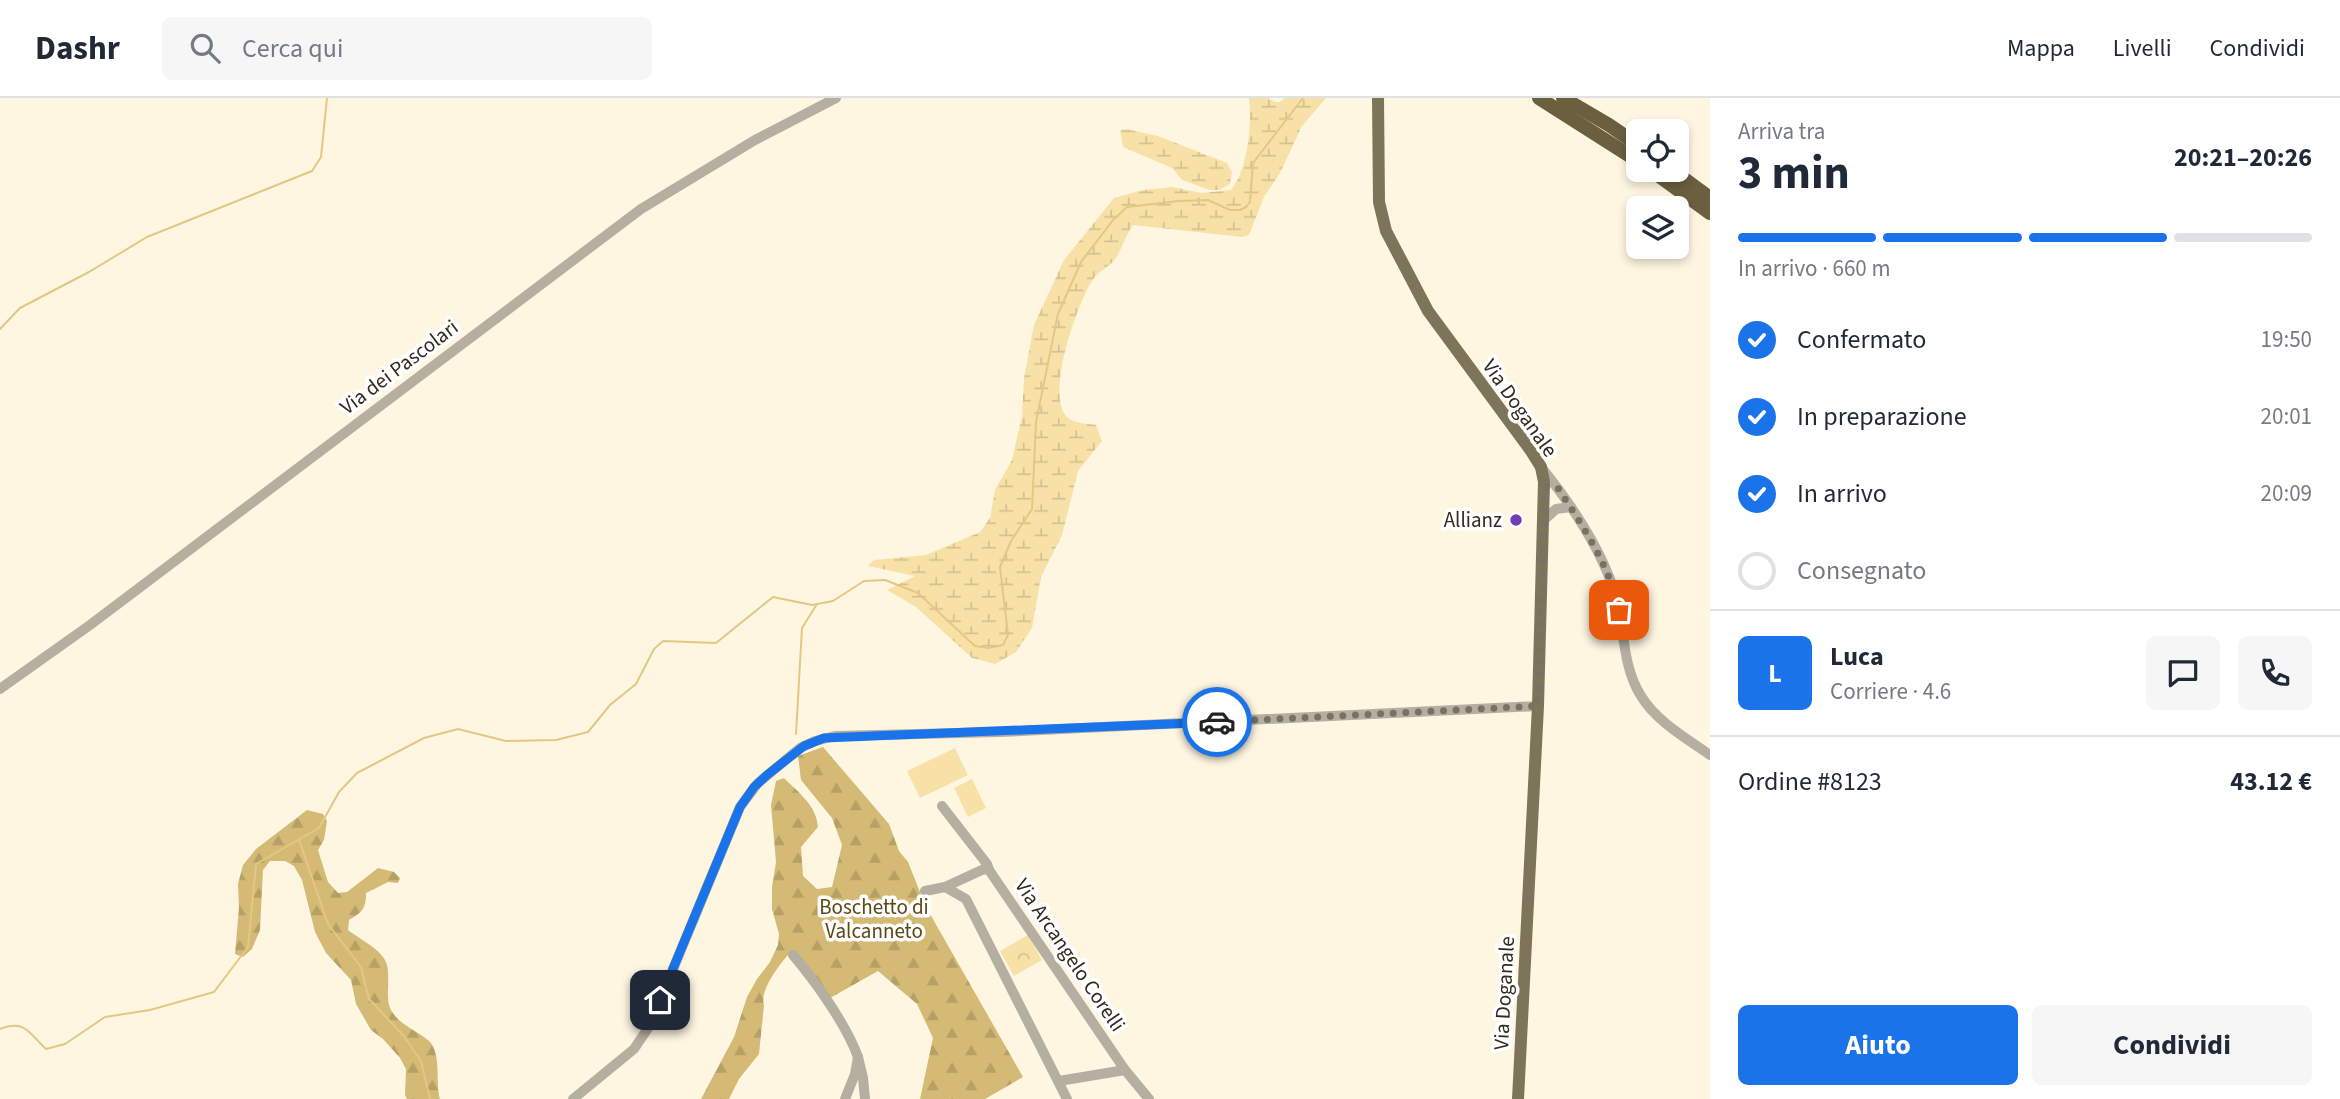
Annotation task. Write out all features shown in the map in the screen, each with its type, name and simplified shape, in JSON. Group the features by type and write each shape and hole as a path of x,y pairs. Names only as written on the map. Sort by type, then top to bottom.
{"highway":[{"path":"1539,98 1626,153"},
{"path":"1563,98 1626,137"},
{"path":"1668,182 1710,212"},
{"path":"1688,182 1710,198"}],"main road":[{"name":"Via Doganale","path":"1378,98 1379,202 1386,231 1428,311 1541,467 1551,487 1545,520 1518,1099"}],"street":[{"name":"Via dei Pascolari","path":"0,690 641,209 755,140 836,98"},
{"path":"1551,487 1571,507 1614,590 1628,663 1638,691 1658,717 1710,755"},
{"path":"1545,520 1552,511 1571,507"},
{"path":"573,1099 641,1042 740,807 758,783 809,743 846,735 1000,732 1538,706"},
{"path":"942,806 989,870"},
{"name":"Via Arcangelo Corelli","path":"925,891 945,887 984,869 989,870 1125,1070 1149,1099"},
{"path":"945,887 959,892 969,902 1067,1099"},
{"path":"793,955 852,1042 858,1057 865,1099"},
{"path":"845,1099 858,1057"},
{"path":"1059,1081 1125,1070"}],"green space":[{"path":"1249,98 1268,98 1280,102 1285,98 1326,98 1302,126 1280,173 1264,197 1249,235 1242,237 1133,225 1116,258 1092,281 1066,348 1061,369 1061,405 1069,419 1096,425 1102,441 1078,471 1062,535 1041,577 1032,628 1016,652 995,664 972,658 916,607 887,590 915,576 868,566 874,560 926,555 980,532 990,518 995,490 1012,460 1022,416 1024,378 1034,325 1064,260 1114,198 1143,190 1172,187 1202,193 1231,190 1245,159 1250,121"},
{"path":"1120,130 1158,136 1227,163 1232,172 1230,184 1219,190 1210,190 1182,180 1172,168 1123,147"},
{"name":"Boschetto di Valcanneto","path":"823,747 889,824 926,907 1023,1077 985,1099 920,1099 933,1038 917,1004 878,971 830,998 791,952 767,985 763,999 759,1054 739,1079 729,1099 701,1099 734,1037 747,997 778,945 779,934 772,909 776,862 771,805 776,781 784,778 806,800 817,819 818,827 801,847 803,876 817,889 832,887 842,845 832,818 801,780 798,756"},
{"path":"955,748 968,775 920,798 907,771"},
{"path":"972,779 986,808 968,817 954,788"},
{"path":"307,810 323,814 327,821 324,840 318,850 328,882 338,893 347,892 378,868 394,872 400,878 398,883 388,882 366,893 364,906 361,912 349,920 348,930 383,957 388,969 391,1010 433,1047 440,1099 407,1099 406,1069 383,1039 371,1030 356,1004 351,980 326,953 315,932 302,880 294,866 285,861 270,861 263,870 260,930 252,949 243,957 235,954 238,884 243,865 256,849"},
{"path":"1028,935 1042,960 1014,976 1000,951"}],"waterway":[{"path":"0,329 20,308 89,272 147,237 312,171 321,157 327,98"},
{"path":"0,1029 8,1026 26,1029 46,1049 65,1044 105,1017 150,1010 214,992 248,947 256,864 319,828 339,792 357,773 424,738 458,729 506,741 556,740 588,732 610,705 636,684 654,649 663,641 716,643 773,597 812,605 833,601 864,581 885,580 918,593 975,646 989,648 1003,645 1008,635 1000,567 1011,541 1032,509 1036,422 1058,314 1081,262 1113,220 1127,207 1208,200 1230,210 1246,207 1250,202 1253,163 1303,98"},
{"path":"796,734 802,628 817,604"},
{"path":"299,840 328,924 361,967 369,999 403,1035 421,1061 430,1099"}],"way so far":[{"path":"1217,722 1538,706 1545,487 1558,488 1578,519 1611,584 1619,610"}],"place":[{"name":"Allianz","path":"1516,520"}],"route":[{"path":"660,1000 740,807 758,783 809,743 846,735 1000,732 1217,722"}]}
